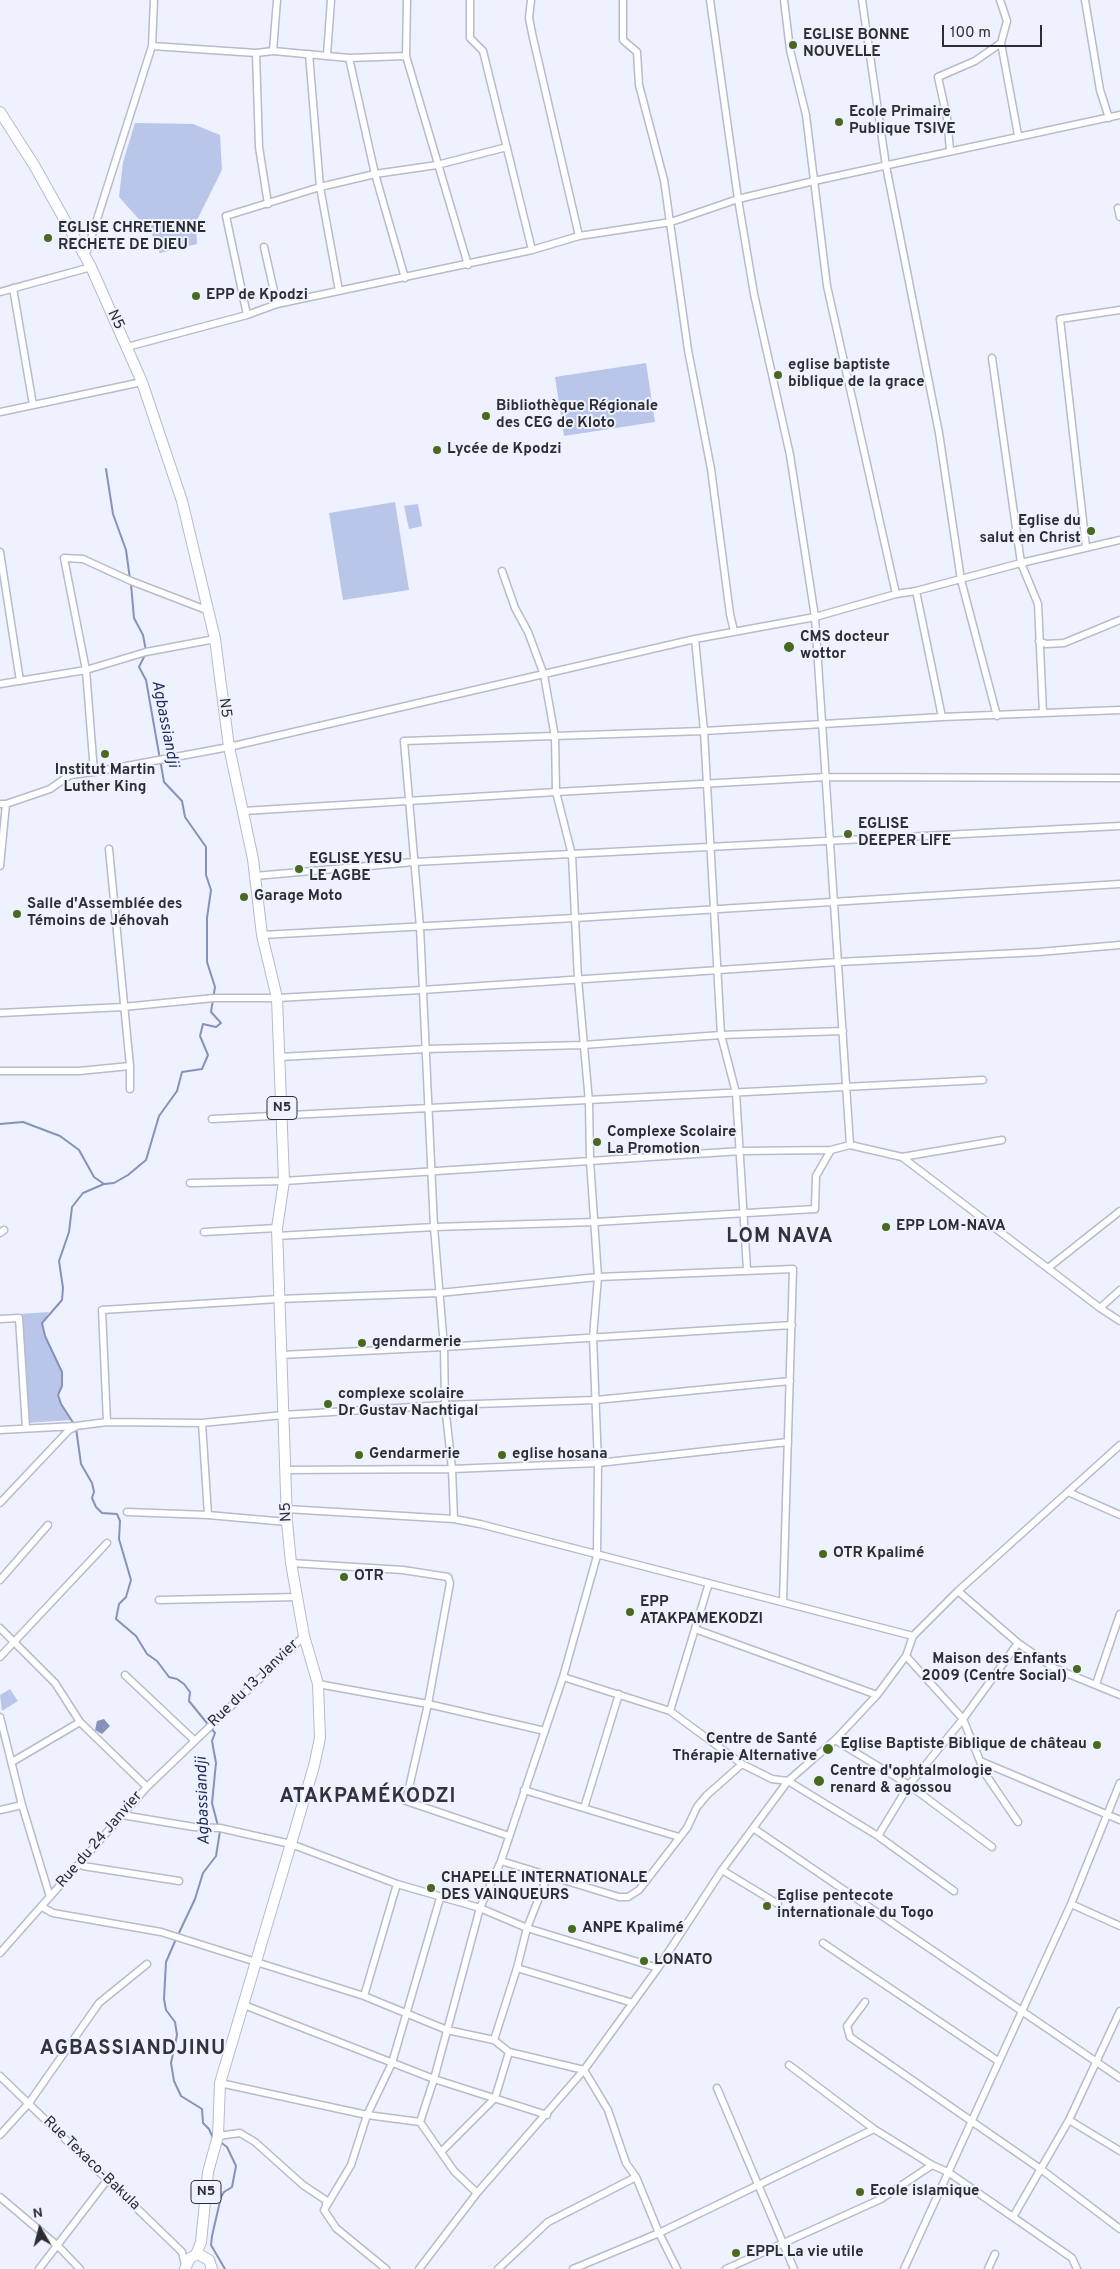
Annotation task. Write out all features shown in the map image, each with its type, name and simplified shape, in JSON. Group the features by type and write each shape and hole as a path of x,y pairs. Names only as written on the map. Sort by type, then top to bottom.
{"main road":[{"name":"N5","path":"0,112 34,165 91,267 142,382 182,501 215,639 229,747 255,876 262,935 278,998 284,1181 277,1232 286,1509 291,1562 304,1636 318,1684 320,1738 291,1844 220,2083 217,2140 208,2172 201,2242 196,2255"},
{"name":"N5","path":"201,2242 207,2257"},
{"path":"185,2267 190,2258 196,2255 207,2257 212,2269"}],"street":[{"path":"85,257 152,46 154,0"},
{"path":"273,50 277,0"},
{"path":"328,55 331,0"},
{"path":"406,0 406,56 468,264"},
{"path":"470,0 470,38 483,51 532,250"},
{"path":"531,0 529,18 532,38 580,236"},
{"path":"623,0 622,40 637,52 639,85 664,180 688,350 711,469 730,614 734,631"},
{"path":"710,0 738,199 754,294 790,455 815,617 850,1145"},
{"path":"784,0 790,50 806,115 827,286 896,594"},
{"path":"862,0 886,166 939,433 961,580 997,716"},
{"path":"1000,0 1007,21 1001,44 1018,135"},
{"path":"1085,0 1100,90 1109,118"},
{"path":"950,150 947,118 938,77 975,62 1001,44"},
{"path":"152,46 256,52 273,50 349,58 406,56"},
{"path":"256,52 259,147 268,204"},
{"path":"309,54 320,187 339,291"},
{"path":"349,58 375,174 405,278"},
{"path":"127,347 247,315 277,304 532,250 580,236 671,222 738,199 1018,135 1120,115"},
{"path":"247,315 226,216 320,187 375,174 437,165 507,147"},
{"path":"1118,208 1120,217"},
{"path":"264,247 277,304"},
{"path":"0,292 91,267"},
{"path":"13,288 33,404"},
{"path":"1086,547 1060,319 1120,310"},
{"path":"992,358 1021,563 1038,604 1042,713"},
{"path":"0,412 142,382"},
{"path":"0,866 3,804 50,788 70,775 229,747 695,639 815,617 896,594 916,592 1021,563 1120,540"},
{"path":"0,552 20,681"},
{"path":"94,772 86,670 64,558 83,559 131,581 209,611"},
{"path":"420,2122 434,2079 480,1908 501,1861 564,1677 597,1556 598,1462 592,1337 598,1277 590,1161 589,1102 578,979 572,855 556,792 555,737 544,675 528,632 515,608 502,570"},
{"path":"916,592 942,717"},
{"path":"1039,641 1046,644 1064,643 1111,621 1120,620"},
{"path":"0,684 86,670 146,652 215,639"},
{"path":"695,639 704,731 721,1035 736,1093 747,1270"},
{"path":"454,1520 452,1469 445,1405 444,1347 434,1227 420,927 404,741 823,726 942,717 1120,710"},
{"path":"243,811 826,777 1120,778"},
{"path":"255,876 414,862 1120,826"},
{"path":"109,849 130,1066 130,1089"},
{"path":"262,935 575,918 1120,884"},
{"path":"0,1013 123,1007 214,998 278,998 422,990 838,962 1039,952 1120,945"},
{"path":"280,1057 426,1049 583,1045 721,1035 843,1031"},
{"path":"0,1071 79,1071 130,1066"},
{"path":"212,1119 428,1107 589,1102 983,1080"},
{"path":"190,1183 284,1181 741,1151 831,1150 850,1145 902,1157 1002,1140"},
{"path":"204,1232 277,1232 595,1222 815,1209 816,1176 831,1150"},
{"path":"902,1157 1100,1308 1120,1321"},
{"path":"1048,1268 1120,1211"},
{"path":"107,1422 102,1310 279,1298 439,1293 598,1277 793,1269 783,1602"},
{"path":"1100,1308 1120,1290"},
{"path":"0,1319 19,1318 26,1428"},
{"path":"281,1355 444,1347 792,1325"},
{"path":"0,1430 76,1426 107,1422 202,1423 283,1415 445,1405 596,1400 790,1381"},
{"path":"202,1423 208,1515"},
{"path":"0,1503 69,1430 76,1426"},
{"path":"285,1470 452,1469 598,1462 788,1442"},
{"path":"419,2269 477,2193 584,2070 658,1968 722,1870 788,1781 835,1740 876,1696 906,1656 913,1636 958,1591 1120,1445"},
{"path":"1068,1492 1120,1515"},
{"path":"286,1509 454,1520 913,1636"},
{"path":"127,1512 208,1515 287,1522"},
{"path":"0,1580 48,1525"},
{"path":"0,1657 107,1543"},
{"path":"291,1562 403,1570 448,1577 450,1583 428,1704 406,1801 509,1836"},
{"path":"670,1711 709,1583"},
{"path":"958,1591 1018,1644 1054,1668 1120,1695"},
{"path":"159,1600 297,1597"},
{"path":"1096,1684 1120,1614"},
{"path":"0,1628 55,1684 80,1722 147,1787"},
{"path":"695,1629 876,1696"},
{"name":"Rue du 13 Janvier","path":"204,1732 304,1636"},
{"path":"878,1836 909,1785 963,1719 1018,1644"},
{"path":"906,1656 963,1719 984,1772 1018,1822"},
{"path":"125,1675 195,1741"},
{"path":"564,1677 670,1711 742,1764 772,1779 788,1781 878,1836 954,1891"},
{"path":"318,1684 428,1704 545,1731"},
{"path":"584,1808 619,1694"},
{"path":"0,1717 22,1805 50,1897"},
{"path":"12,1762 80,1722"},
{"name":"Rue du 24 Janvier","path":"0,1952 147,1787 204,1732"},
{"path":"835,1740 909,1785 992,1847"},
{"path":"980,1761 1034,1782 1120,1820"},
{"path":"501,1861 628,1897 640,1890 679,1837 707,1794 742,1764"},
{"path":"904,2269 1071,1904 1105,1815 1120,1783"},
{"path":"524,1790 679,1837"},
{"path":"0,1810 22,1805"},
{"path":"122,1815 194,1827 220,1828 291,1844 397,1884 440,1898 480,1908 526,1928 658,1968"},
{"path":"753,1828 1096,2064 1120,2078"},
{"path":"80,1863 83,1866 179,1882"},
{"path":"722,1870 778,1904"},
{"path":"494,2040 517,1968 526,1928 548,1875"},
{"path":"364,1996 397,1884"},
{"path":"324,2210 352,2165 367,2115 392,2063 440,1898"},
{"path":"1071,1904 1120,1926"},
{"path":"42,1907 53,1913 161,1932 364,1996 447,2030 494,2040 509,2052 584,2070 608,2110 626,2163 636,2177 677,2269"},
{"path":"823,1943 998,2061"},
{"path":"0,2135 28,2103 99,2003 147,1964"},
{"path":"517,1968 632,2003"},
{"path":"864,2002 847,2026 850,2037 1042,2170 1120,2229"},
{"path":"244,2005 434,2079 546,2115"},
{"path":"1013,2217 1070,2120 1120,2011"},
{"path":"442,2151 495,2098 509,2052"},
{"path":"789,2065 874,2128 932,2166 948,2172 1072,2258 1077,2269"},
{"name":"Rue Texaco-Bakula","path":"0,2076 182,2252"},
{"path":"220,2083 367,2115 420,2122 442,2151 454,2171 477,2193"},
{"path":"716,2088 794,2269"},
{"path":"1070,2120 1120,2151"},
{"path":"573,2269 758,2186 874,2128"},
{"path":"217,2140 240,2133 255,2142 303,2185 327,2201 324,2210"},
{"path":"726,2269 882,2199 932,2166"},
{"path":"498,2269 548,2222 636,2177"},
{"path":"39,2269 59,2247 108,2179"},
{"path":"0,2197 59,2247 80,2269"},
{"path":"324,2210 336,2228 386,2269"},
{"path":"185,2267 182,2252 196,2255"},
{"path":"988,2269 995,2254"}],"shaded area":[{"path":"135,123 193,124 220,135 222,170 196,222 197,244 160,253 156,248 152,234 119,197 123,162"},
{"path":"646,363 655,422 564,436 555,377"},
{"path":"395,502 409,590 343,600 329,513"},
{"path":"418,504 422,526 409,529 404,506"},
{"path":"49,1312 42,1323 45,1336 62,1372 62,1386 57,1395 71,1420 27,1423 20,1314"},
{"path":"10,1689 18,1701 2,1711 0,1695"},
{"path":"104,1719 110,1726 102,1734 95,1730 97,1721"}],"waterway":[{"name":"Agbassiandji","path":"106,469 113,514 126,550 130,579"},
{"name":"Agbassiandji","path":"131,584 134,618 143,635 146,651"},
{"name":"Agbassiandji","path":"74,1424 61,1404 58,1395 62,1386 62,1372 45,1336 42,1323 62,1300 63,1288 59,1261 69,1232 72,1207 83,1193 104,1184 114,1183 128,1175 146,1160 159,1116 177,1091 182,1072 202,1069 208,1055 200,1036 203,1024 216,1027 221,1023 211,1012 215,987 207,962 207,918 211,890 206,875 206,847 185,817 182,801 164,782 146,680 139,667 145,655"},
{"path":"0,1124 23,1122 60,1136 79,1150 94,1177 104,1184"},
{"name":"Agbassiandji","path":"76,1428 81,1464 92,1483 94,1492 92,1498 96,1507 102,1513 117,1514 120,1521 119,1539 131,1580 126,1597 119,1604 116,1619 136,1636 147,1654 157,1661 169,1677 177,1679 184,1684 190,1692 189,1701 215,1733 212,1741 216,1763 212,1803 218,1826"},
{"name":"Agbassiandji","path":"178,1935 195,1899 203,1873 216,1856 220,1831"},
{"name":"Agbassiandji","path":"176,1939 166,1962 164,1999 166,2010 175,2022 177,2035 171,2063 174,2081 181,2096 202,2109 203,2123 209,2129 213,2138"},
{"name":"Agbassiandji","path":"219,2141 227,2147 236,2166 232,2187 224,2192 221,2197 211,2245 225,2269"}],"place":[{"name":"EGLISE BONNE NOUVELLE","path":"793,45"},
{"name":"Ecole Primaire Publique TSIVE","path":"839,122"},
{"name":"EGLISE CHRETIENNE RECHETE DE DIEU","path":"48,238"},
{"name":"EPP de Kpodzi","path":"196,296"},
{"name":"eglise baptiste biblique de la grace","path":"778,375"},
{"name":"Bibliothèque Régionale des CEG de Kloto","path":"486,416"},
{"name":"Lycée de Kpodzi","path":"437,450"},
{"name":"Eglise du salut en Christ","path":"1091,531"},
{"name":"CMS docteur wottor","path":"789,647"},
{"name":"Institut Martin Luther King","path":"105,754"},
{"name":"EGLISE DEEPER LIFE","path":"848,834"},
{"name":"EGLISE YESU LE AGBE","path":"299,869"},
{"name":"Garage Moto","path":"244,897"},
{"name":"Salle d'Assemblée des Témoins de Jéhovah","path":"17,914"},
{"name":"Complexe Scolaire La Promotion","path":"597,1142"},
{"name":"EPP LOM-NAVA","path":"886,1227"},
{"name":"gendarmerie","path":"362,1343"},
{"name":"complexe scolaire Dr Gustav Nachtigal","path":"328,1404"},
{"name":"Gendarmerie","path":"359,1455"},
{"name":"eglise hosana","path":"502,1455"},
{"name":"OTR Kpalimé","path":"823,1554"},
{"name":"OTR","path":"344,1577"},
{"name":"EPP ATAKPAMEKODZI","path":"630,1612"},
{"name":"Maison des Enfants 2009 (Centre Social)","path":"1077,1669"},
{"name":"Eglise Baptiste Biblique de château","path":"1097,1745"},
{"name":"Centre de Santé Thérapie Alternative","path":"828,1749"},
{"name":"Centre d'ophtalmologie renard & agossou","path":"819,1781"},
{"name":"CHAPELLE INTERNATIONALE DES VAINQUEURS","path":"431,1888"},
{"name":"Eglise pentecote internationale du Togo","path":"767,1906"},
{"name":"ANPE Kpalimé","path":"572,1929"},
{"name":"LONATO","path":"644,1961"},
{"name":"Ecole islamique","path":"860,2192"},
{"name":"EPPL La vie utile","path":"736,2253"}],"district":[{"name":"LOM NAVA","path":"780,1238"},
{"name":"ATAKPAMÉKODZI","path":"368,1798"},
{"name":"AGBASSIANDJINU","path":"133,2050"}]}
